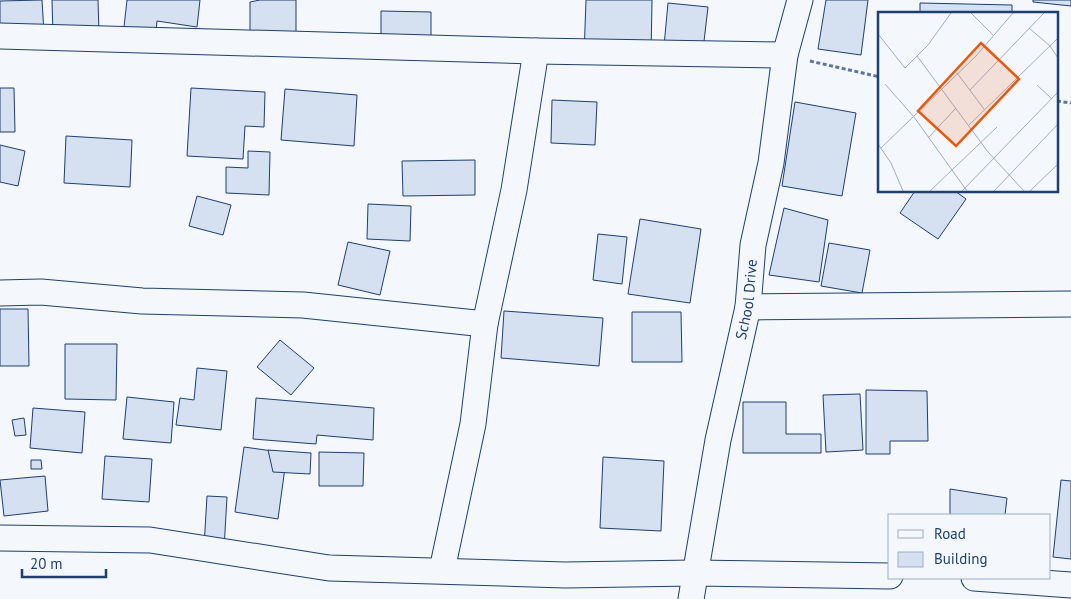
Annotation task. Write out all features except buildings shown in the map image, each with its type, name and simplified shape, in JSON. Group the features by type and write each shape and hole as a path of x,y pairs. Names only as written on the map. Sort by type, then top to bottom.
{"street":[{"name":"School Drive","path":"691,599 718,440 748,307 753,244 771,163 785,55 800,0"},
{"path":"0,36 536,51 785,55"},
{"path":"442,570 473,424 485,324 514,190 536,51"},
{"path":"0,294 41,292 142,301 303,306 485,324"},
{"path":"748,307 1071,304"},
{"path":"0,538 150,540 329,568 565,575 694,573 888,576"},
{"path":"988,579 1071,585"}],"path":[{"path":"785,55 878,77"},
{"path":"1058,101 1071,103"}]}
